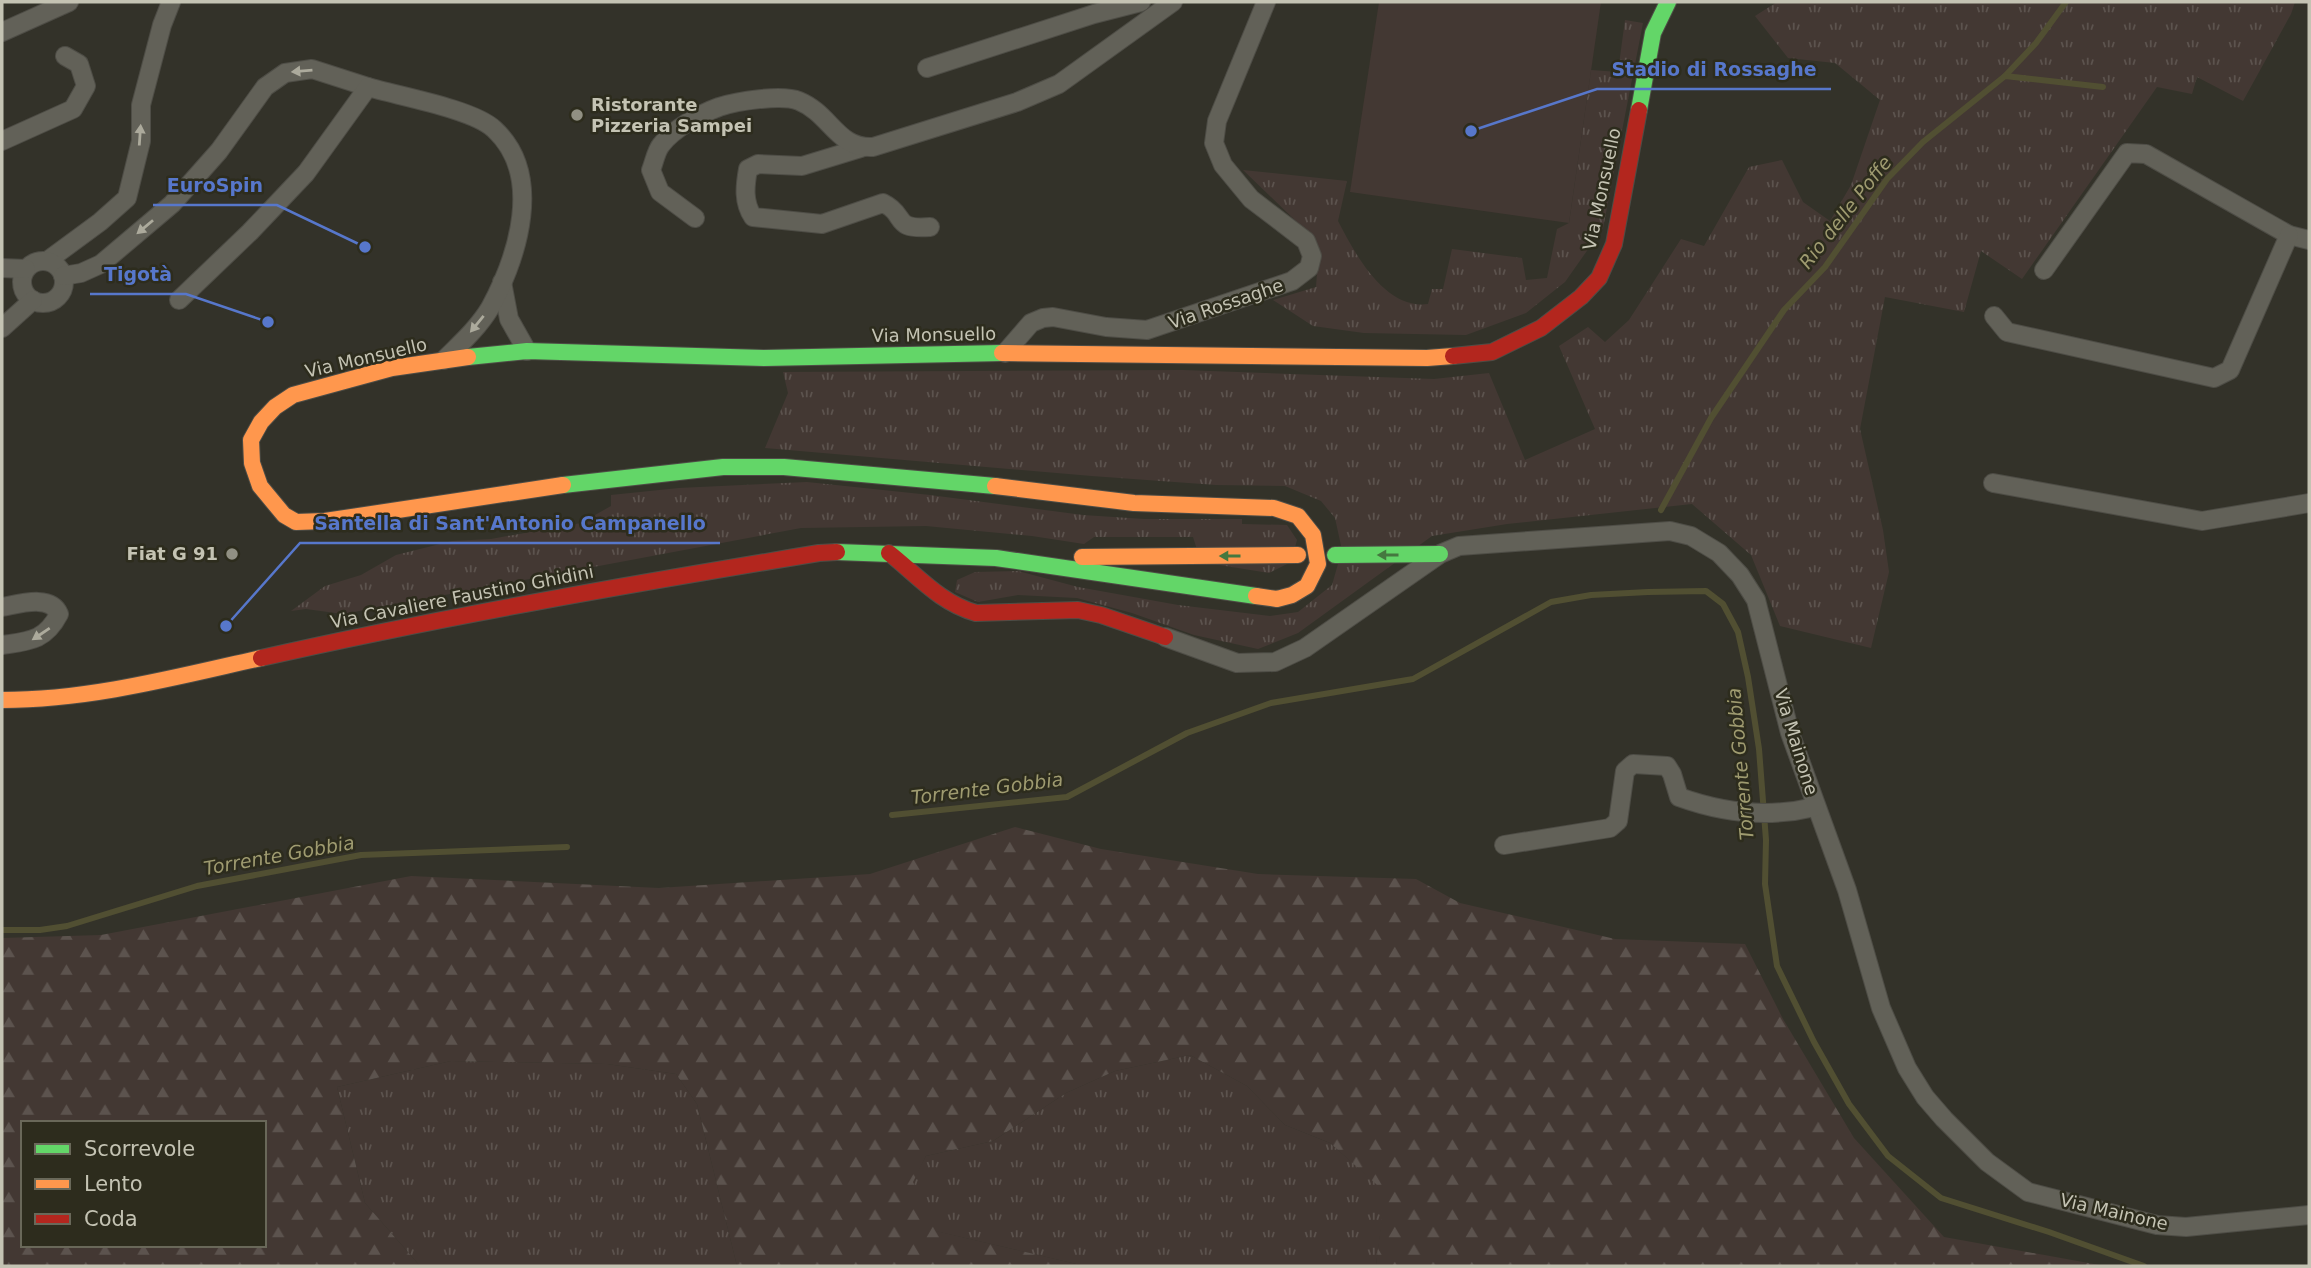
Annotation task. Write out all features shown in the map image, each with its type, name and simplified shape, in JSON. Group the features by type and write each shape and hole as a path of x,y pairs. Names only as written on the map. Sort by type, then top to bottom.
{"main road":[{"name":"Via Monsuello","path":"932,555 990,558 1277,599 1292,595 1307,586 1318,564 1313,535 1298,516 1274,508 1133,503 1016,488 784,467 723,467 595,480 488,494 325,521 296,522 284,515 260,485 252,463 251,440 261,422 275,407 293,395 314,388 444,360 527,351 764,358 1005,353 1427,358 1492,352 1541,328 1581,297 1599,278 1614,244 1653,33 1668,2"},
{"name":"Via Cavaliere Faustino Ghidini","path":"2,700 71,696 122,688 366,634 783,559 850,551 932,555"},
{"path":"889,553 952,606 976,613 1078,610 1165,637"},
{"path":"1335,555 1440,554"},
{"path":"990,558 1298,555"},
{"path":"938,596 934,585 935,576 940,565 951,556"}],"street":[{"path":"2,32 69,2"},
{"path":"47,261 57,267 63,276 62,289 59,295 47,302 33,300 24,289 23,275 26,269 36,262 47,261 100,222 127,198 141,141 141,105 162,24 172,2"},
{"path":"927,68 1094,14 1141,2"},
{"path":"930,228 914,228 903,224 892,208 883,203 822,223 753,216 747,208 745,185 748,169 758,164 802,166 861,148 873,148 1017,102 1059,84 1173,2"},
{"name":"Via Rossaghe","path":"1005,353 1031,323 1043,318 1053,317 1106,327 1147,330 1292,281 1309,268 1312,256 1306,241 1251,199 1223,165 1214,143 1217,121 1266,2"},
{"path":"2,141 73,108 86,86 79,64 65,56"},
{"path":"63,276 101,264 173,204 219,151 265,88 285,73 312,69 465,114 493,127 514,152 524,187 520,229 502,282 478,325 444,360"},
{"path":"178,300 250,232 306,173 368,87"},
{"path":"695,218 660,192 651,170 660,146 681,127 719,107 767,99 796,99 816,109 850,144 861,148"},
{"path":"2044,270 2127,153 2146,154 2289,235 2309,240"},
{"path":"1994,316 2007,332 2214,378 2230,370 2289,235"},
{"path":"2,268 26,269"},
{"path":"502,282 509,319 527,351"},
{"path":"2,328 33,300"},
{"path":"1993,483 2202,521 2309,502"},
{"name":"Via Mainone","path":"1165,637 1237,663 1275,662 1305,648 1440,554 1459,546 1670,531 1691,537 1708,546 1731,565 1756,600 1790,733 1850,901 1881,1008 1907,1068 1925,1097 1987,1162 2028,1192 2157,1225 2186,1227 2309,1215"},
{"path":"2,607 47,602 56,607 59,614 53,626 35,640 2,645"},
{"path":"1504,845 1610,828 1618,821 1625,771 1633,764 1667,766 1679,797 1701,805 1750,813 1788,813 1815,807"}],"green space":[{"path":"1379,2 1601,2 1569,223 1350,192"},
{"path":"1777,2 2295,2 2243,101 2197,77 2192,94 2157,87 2022,279 1981,251 1964,312 1885,297 1860,429 1883,530 1889,572 1871,648 1780,626 1751,555 1692,504 1507,524 1432,536 1298,633 1258,649 1194,635 1132,613 1077,598 1018,595 978,602 955,592 957,580 975,572 1018,571 1078,587 1178,605 1270,616 1298,612 1332,585 1342,550 1335,518 1321,501 1285,486 1216,485 1092,476 765,448 788,393 783,372 1182,370 1434,379 1489,373 1525,460 1595,429 1559,346 1588,327 1605,342 1629,320 1681,239 1704,246 1749,167 1782,160 1803,202 1830,221 1851,185 1880,100 1835,63 1788,58 1755,16"},
{"path":"1625,20 1643,23 1603,228 1565,282 1526,313 1466,335 1364,333 1313,326 1273,300 1316,287 1318,260 1299,224 1243,170 1347,181 1338,221 1373,277 1398,298 1412,304 1428,304 1432,289 1443,289 1452,249 1522,258 1526,280 1547,278 1557,229 1569,223 1591,70 1618,72"},
{"path":"807,482 1083,515 1144,519 1242,519 1242,524 1287,525 1297,540 1291,562 1269,573 1201,562 1193,537 1094,537 1084,544 926,526 801,528 343,614 306,609 291,611 325,586 361,575 396,555 452,541 491,539 581,523 611,506 611,495 679,488"},
{"path":"1015,827 1101,849 1258,874 1416,879 1460,903 1615,939 1745,944 1783,1019 1854,1138 1944,1237 2105,1266 1372,1266 1376,1265 1385,1192 1330,1143 1285,1125 1247,1086 1190,1055 1115,1071 1066,1093 993,1141 926,1156 913,1182 936,1231 1085,1266 737,1266 697,1104 676,1074 607,1064 451,1061 337,1087 365,1203 420,1266 2,1266 2,938 101,935 411,876 659,888 870,874"},
{"path":"1190,1055 1247,1086 1285,1125 1330,1143 1386,1192 1376,1265 1085,1266 935,1231 912,1182 926,1156 993,1141 1066,1093 1115,1071"},
{"path":"451,1061 607,1064 676,1074 697,1104 737,1266 420,1266 365,1203 337,1087"}],"waterway":[{"path":"2005,76 2036,43 2066,2"},
{"name":"Rio delle Poffe","path":"1661,510 1711,418 1784,310 1825,267 1887,179 1923,142 2005,76 2103,87"},
{"name":"Torrente Gobbia","path":"892,815 1067,797 1187,733 1271,703 1413,679 1551,602 1591,595 1706,591 1723,604 1738,632 1748,677 1759,749 1766,840 1765,884 1777,966 1814,1042 1849,1104 1888,1156 1941,1198 2144,1266"},
{"name":"Torrente Gobbia","path":"2,930 40,930 67,926 197,886 361,855 567,847"}],"traffic: fast":[{"path":"1639,110 1653,33 1668,2"},
{"path":"468,357 527,351 764,358 1002,353"},
{"path":"563,485 723,467 784,467 995,486"},
{"path":"837,552 996,558 1256,596"},
{"path":"1335,555 1440,554"}],"traffic: slow":[{"path":"1002,353 1427,358 1453,356"},
{"path":"468,357 392,368 293,395 275,407 261,422 251,440 252,463 260,486 284,515 296,522 325,521 563,485"},
{"path":"995,486 1134,503 1274,508 1298,516 1313,535 1318,564 1307,586 1292,595 1277,599 1256,596"},
{"path":"1082,557 1298,555"},
{"path":"2,700 100,692 261,658"}],"traffic: jam":[{"path":"1453,356 1492,352 1541,328 1581,297 1599,278 1614,244 1639,110"},
{"path":"261,658 539,601 837,552"},
{"path":"889,553 940,595 976,613 1078,610 1165,637"}],"place":[{"name":"Ristorante Pizzeria Sampei","path":"577,115"},
{"name":"Stadio di Rossaghe","path":"1471,131"},
{"name":"EuroSpin","path":"365,247"},
{"name":"Tigotà","path":"268,322"},
{"name":"Fiat G 91","path":"232,554"},
{"name":"Santella di Sant'Antonio Campanello","path":"226,626"}]}
